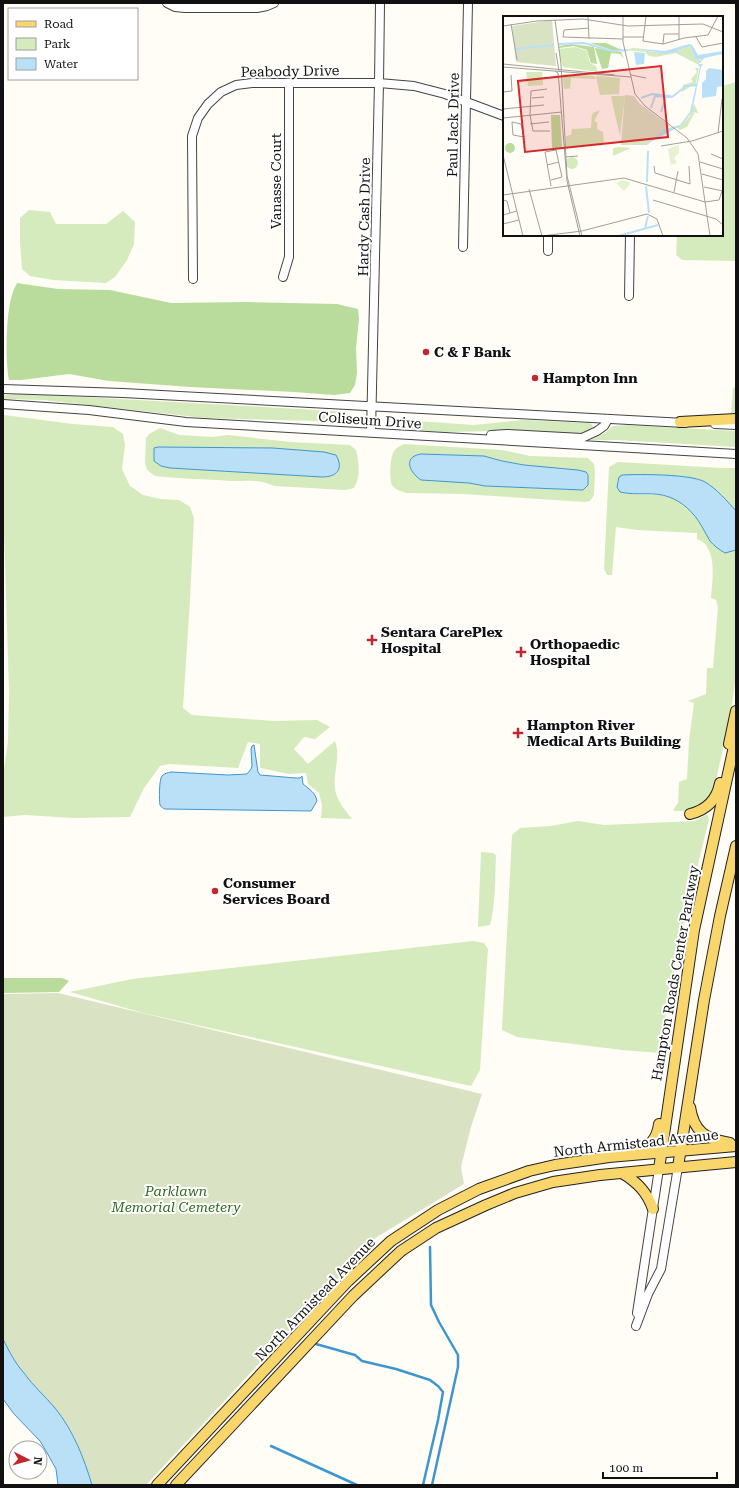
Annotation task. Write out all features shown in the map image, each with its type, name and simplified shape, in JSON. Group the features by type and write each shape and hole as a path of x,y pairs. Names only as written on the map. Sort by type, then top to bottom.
{"main road":[{"path":"680,422 736,419"},
{"path":"690,814 706,807 714,799 719,789 736,711"},
{"name":"Hampton Roads Center Parkway","path":"659,1169 694,930 736,736"},
{"path":"678,1167 707,986 736,846"},
{"path":"609,1157 631,1149 644,1148 651,1143 656,1136 659,1126 668,1063 680,1020"},
{"path":"688,1099 694,1124 701,1132 711,1139 736,1145"},
{"name":"North Armistead Avenue","path":"157,1485 348,1281 392,1241 438,1210 479,1189 529,1171 555,1165 609,1157 736,1145"},
{"name":"North Armistead Avenue","path":"176,1485 353,1296 401,1251 422,1236 443,1224 515,1193 553,1182 587,1176 736,1162"},
{"path":"622,1173 642,1188 650,1200 653,1209"}],"street":[{"path":"167,3 175,7 185,8 257,8 274,3"},
{"name":"Hardy Cash Drive","path":"371,432 380,3"},
{"name":"Paul Jack Drive","path":"463,247 468,3"},
{"name":"Peabody Drive","path":"193,279 192,136 198,118 208,104 221,92 236,85 289,83 379,83 430,89 503,116"},
{"name":"Vanasse Court","path":"283,277 289,257 289,83"},
{"path":"548,236 548,251"},
{"path":"629,296 630,236"},
{"name":"Coliseum Drive","path":"3,389 123,393 736,425"},
{"name":"Coliseum Drive","path":"3,404 89,410 186,422 736,454"},
{"path":"448,438 507,434 582,438 604,426 608,419"},
{"path":"659,1169 636,1326 648,1294 661,1270 678,1167"}],"green space":[{"path":"736,82 736,261 682,260 676,255 677,236 723,236 723,86"},
{"path":"29,210 50,212 56,224 106,224 123,211 135,222 134,244 127,260 115,277 106,283 53,280 30,276 22,269 20,243 20,218"},
{"path":"17,283 58,289 110,290 171,303 245,302 337,304 358,309 359,319 356,348 357,373 355,385 350,393 334,395 109,381 69,374 9,380 7,361 7,325 10,303"},
{"path":"736,387 736,414 731,413 733,388"},
{"path":"29,394 335,411 345,412 348,414 349,422 205,418 43,400 3,399 3,395"},
{"path":"4,415 73,424 113,427 123,434 125,445 122,469 130,486 143,495 161,499 179,500 190,507 194,518 183,708 192,715 275,721 317,720 330,727 315,739 304,737 294,749 308,764 335,741 337,747 335,782 337,797 341,805 352,819 321,818 322,805 319,793 308,784 306,773 289,774 260,768 260,744 248,742 238,768 169,764 160,766 144,788 130,817 74,818 25,815 3,817 3,777 8,741 9,690 3,500"},
{"path":"402,420 474,425 523,420 589,423 592,424 593,427 579,435 499,431 441,432 412,430 398,426 399,422"},
{"path":"628,425 736,431 736,447 616,440 591,440 606,432 613,426"},
{"path":"160,428 179,435 213,437 228,435 291,442 350,445 356,450 359,465 358,479 354,488 345,490 274,486 264,482 253,481 155,476 147,470 145,463 146,438 149,434","holes":["164,447 273,448 324,452 327,477 170,468 161,466"]},
{"path":"404,444 502,450 530,456 588,458 594,464 594,495 590,501 585,502 462,494 406,493 393,487 390,478 391,463 394,451 396,448","holes":["416,455 484,456 524,465 586,472 588,475 588,485 583,490 485,486 469,483 421,480"]},
{"path":"618,462 736,468 736,511 716,491 697,478 622,475 619,477 617,487 626,494 660,495 676,500 686,506 696,517 711,542 725,553 736,550 736,676 730,718 713,793 700,805 685,811 673,810 678,803 679,782 687,779 689,741 694,703 688,701 706,694 707,668 713,668 718,607 716,600 711,598 713,572 712,559 706,544 697,539 697,533 637,530 616,527 612,575 607,575 604,569 609,467"},
{"path":"707,814 709,819 686,914 668,999 660,1053 622,1050 517,1037 502,1030 512,835 520,828 551,826 578,821 604,825 695,821"},
{"path":"481,852 493,853 496,855 495,881 490,925 478,927"},
{"path":"473,941 484,943 488,949 480,1070 471,1086 143,1013 70,992 132,979"},
{"path":"3,978 62,978 69,981 59,992 3,993"},
{"name":"Parklawn Memorial Cemetery","path":"58,993 482,1094 471,1127 461,1167 464,1184 377,1237 146,1485 92,1485 82,1455 73,1435 55,1408 31,1382 18,1365 3,1339 3,994"}],"water":[{"path":"154,448 273,448 324,452 336,455 339,468 338,471 332,476 322,477 170,468 161,466 154,461"},
{"path":"421,454 484,456 524,465 578,470 586,472 588,475 588,485 583,490 485,486 469,483 421,480 411,469 410,462 411,458"},
{"path":"622,475 678,476 698,479 705,482 722,495 736,511 736,550 725,553 715,546 710,541 691,512 674,499 657,494 632,494 620,492 617,487 619,477"},
{"path":"254,745 258,772 260,775 296,778 300,778 302,776 303,784 314,793 317,801 311,811 165,809 160,805 160,781 164,774 171,772 228,775 247,774 252,766 251,749"},
{"path":"3,1339 18,1365 31,1382 55,1408 73,1435 82,1455 92,1485 58,1485 56,1469 48,1455 48,1440 39,1440 14,1414 3,1399"}],"waterway":[{"path":"430,1247 431,1305 458,1355 458,1367 432,1485"},
{"path":"316,1344 355,1355 362,1361 396,1369 430,1380 443,1392 423,1485"},
{"path":"271,1446 357,1485"}],"place":[{"name":"C & F Bank","path":"426,352"},
{"name":"Hampton Inn","path":"535,378"},
{"name":"Sentara CarePlex Hospital","path":"372,640"},
{"name":"Orthopaedic Hospital","path":"521,652"},
{"name":"Hampton River Medical Arts Building","path":"518,733"},
{"name":"Consumer Services Board","path":"215,891"}]}
